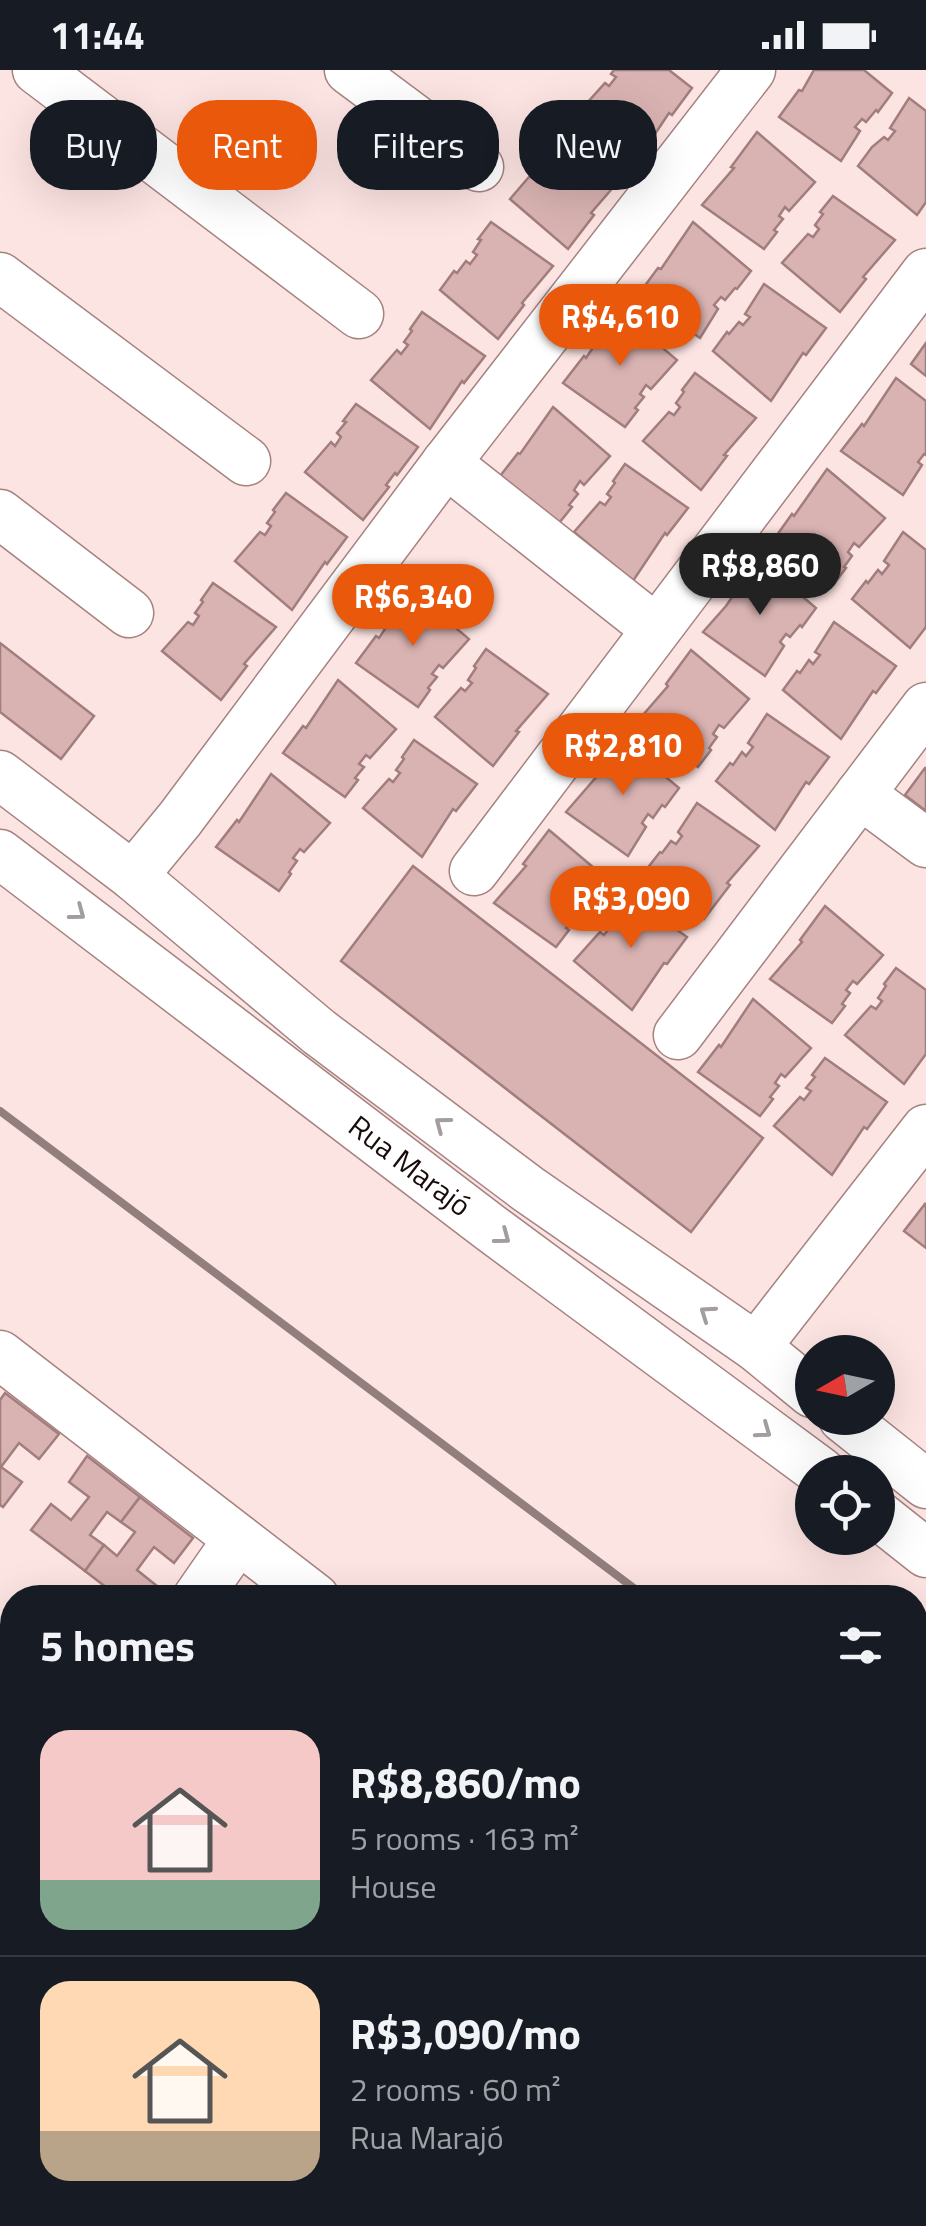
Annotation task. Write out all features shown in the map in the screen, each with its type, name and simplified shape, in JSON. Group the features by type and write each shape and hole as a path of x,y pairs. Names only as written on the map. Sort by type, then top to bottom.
{"street":[{"path":"37,70 359,314"},
{"path":"349,70 389,100"},
{"path":"132,876 180,819 446,463 751,70"},
{"path":"474,871 926,273"},
{"path":"0,277 246,461"},
{"path":"446,463 656,629"},
{"path":"0,514 129,612"},
{"path":"678,1035 926,707"},
{"name":"Rua Marajó","path":"0,775 132,876 319,1032 795,1379"},
{"path":"860,794 926,843"},
{"name":"Rua Marajó","path":"0,854 578,1294 798,1455"},
{"path":"756,1347 926,1130"},
{"path":"578,1294 614,1248"},
{"path":"0,1355 298,1585"},
{"path":"864,1435 926,1484"},
{"path":"895,1528 926,1552"},
{"path":"206,1585 238,1540"}],"building":[{"path":"614,70 669,70 692,88 657,131 657,100 590,100 605,83 609,86 616,77 611,74"},
{"path":"814,70 864,70 892,93 878,112 855,127 860,131 841,161 779,117"},
{"path":"909,98 926,111 926,202 917,215 858,166 872,147 884,137 888,140 895,131 890,128"},
{"path":"757,132 815,182 789,211 785,207 779,216 783,219 774,230 777,232 764,249 702,205 734,168 731,167"},
{"path":"519,189 611,190 568,249 510,199"},
{"path":"833,196 895,240 840,312 782,263 808,234 813,237 819,229 815,225 823,214 820,212"},
{"path":"491,222 553,266 498,339 440,290 454,271 457,273 466,261 470,264 477,255 473,252 481,240 478,239"},
{"path":"693,222 751,271 737,289 714,305 718,309 700,338 638,295"},
{"path":"764,284 826,328 806,355 803,353 771,401 713,351 727,332 750,317 745,314"},
{"path":"618,310 677,360 651,389 646,385 640,394 644,397 635,408 638,410 625,427 563,383 586,358"},
{"path":"422,312 485,356 462,381 430,429 371,380 397,350 401,354 408,345 404,342"},
{"path":"926,343 926,376 911,364"},
{"path":"695,373 756,418 701,490 643,441 669,412 674,415 680,407 676,403 682,390"},
{"path":"896,378 926,401 926,455 918,462 922,465 903,495 841,451 864,426"},
{"path":"356,404 418,447 363,520 305,472 331,442 335,446 341,437 337,433 346,422 343,421"},
{"path":"553,407 610,456 584,485 580,481 574,490 578,494 569,505 572,507 559,523 497,480"},
{"path":"625,464 688,508 665,533 633,581 574,532 600,502 605,505 611,497 607,494"},
{"path":"827,469 885,518 859,547 854,543 846,568 833,585 772,542"},
{"path":"286,493 347,537 292,610 235,561 260,532 265,535 273,510"},
{"path":"903,532 926,550 926,627 910,648 852,599 866,581 878,570 882,574 889,565 884,561"},
{"path":"758,559 816,608 802,627 790,637 786,634 780,642 784,646 765,676 703,632"},
{"path":"213,583 276,627 244,664 247,666 221,700 162,651 188,622 193,625 201,600"},
{"path":"411,590 469,639 443,668 439,665 432,674 437,677 418,707 356,663 376,636 379,638"},
{"path":"834,622 896,666 876,693 873,691 841,739 783,690 797,671 800,673 809,660 813,664 820,655 815,652"},
{"path":"0,643 94,716 61,759 0,712"},
{"path":"486,649 548,694 493,766 435,717 461,688 465,691 472,683 468,680"},
{"path":"691,650 749,699 724,728 719,725 711,750 698,767 636,723 668,686"},
{"path":"338,680 396,729 370,758 366,755 359,764 364,767 345,797 283,753 303,726 306,728"},
{"path":"767,714 829,757 809,784 806,782 775,830 716,781 730,763 733,765 742,752 746,756 753,747 748,743"},
{"path":"414,740 477,784 456,811 453,809 422,857 363,808 389,779 393,782 400,773 396,770"},
{"path":"621,740 679,788 653,818 648,814 642,823 646,827 628,856 566,812"},
{"path":"926,768 926,811 905,795"},
{"path":"271,774 330,823 304,852 300,849 293,858 297,861 279,891 216,847 239,822"},
{"path":"697,803 759,846 727,883 730,885 704,919 646,870 671,841 676,844 682,836 678,832"},
{"path":"549,830 607,879 582,909 577,905 571,914 575,917 566,928 569,930 556,947 494,903 526,866 523,864"},
{"path":"413,866 763,1138 691,1232 341,961"},
{"path":"625,893 687,937 632,1010 574,961 600,932 604,935 611,926 606,923"},
{"path":"825,906 883,955 857,984 853,981 846,990 850,993 842,1004 845,1006 832,1023 770,979 802,942"},
{"path":"896,968 926,990 926,1054 904,1084 845,1035 871,1006 876,1009 882,1001 878,998 884,984"},
{"path":"753,999 811,1048 785,1077 781,1074 775,1083 779,1086 770,1097 773,1099 760,1116 698,1072 721,1047"},
{"path":"825,1058 887,1102 867,1129 864,1127 832,1175 774,1126 800,1097 804,1100 811,1091 806,1088"},
{"path":"926,1205 926,1248 904,1231"},
{"path":"5,1393 59,1434 39,1459 19,1443 1,1467 22,1482 3,1507 0,1505 0,1400"},
{"path":"87,1456 140,1497 121,1522 107,1512 90,1535 104,1545 85,1571 31,1530 51,1504 71,1520 89,1497 69,1482"},
{"path":"140,1497 193,1538 174,1563 154,1547 137,1570 156,1585 103,1585 85,1571 104,1545 117,1556 135,1532 121,1522"}],"railway":[{"path":"0,1111 630,1585"}]}
